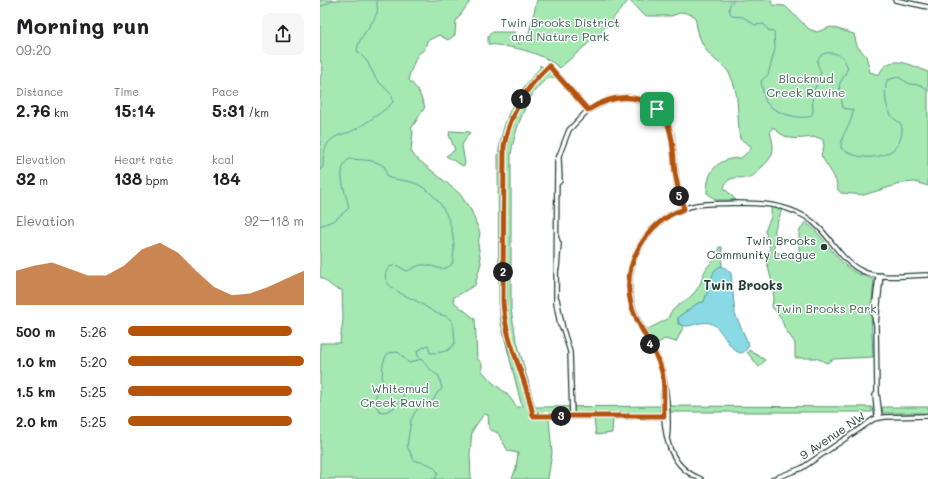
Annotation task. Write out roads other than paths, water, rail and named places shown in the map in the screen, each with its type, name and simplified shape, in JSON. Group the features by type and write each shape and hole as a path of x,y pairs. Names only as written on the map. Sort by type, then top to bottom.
{"street":[{"path":"895,0 928,6"},
{"path":"588,110 549,66 530,86 517,105 507,130 503,157 504,316 511,348 525,381 533,416 665,416"},
{"path":"572,416 571,360 558,316 557,269 555,264 558,183 556,180 559,158 569,130 588,110 617,98 628,97 641,100 657,109 669,127 673,138 677,187 684,209"},
{"path":"701,479 686,471 674,458 667,439 662,394 664,390 660,365 634,313 629,287 631,268 637,252 644,238 660,222 684,209 712,204 770,204 781,206 813,222 854,267 864,272 880,275 928,275"},
{"path":"879,418 875,395 877,393 876,324 880,275"},
{"name":"9 Avenue NW","path":"773,479 793,472 806,465 864,424 879,418 928,416"}],"water":[{"path":"720,266 724,267 731,273 735,314 749,345 745,351 740,353 731,346 714,325 705,322 687,326 679,324 678,317 698,303 704,302 714,271"}],"waterway":[{"path":"320,7 334,0"},
{"path":"320,170 323,167 324,152 331,140 342,134 351,132 361,126 381,113 393,102 392,95 376,79 367,61 357,51 362,37 377,13 377,0"},
{"path":"734,0 729,8 732,16 743,17 755,25 764,24 768,30 774,32 775,49 768,75 761,81 766,102 774,109 787,115 801,117 811,116 813,112 812,96 821,72 817,63 818,60 822,54 826,53 837,54 843,57 848,68 839,85 843,108 853,110 851,120 842,138 841,148 849,153 859,156 879,156 888,153 896,147 900,139 902,126 891,115 886,103 885,94 887,80 898,77 910,84 921,85 928,91"},
{"path":"320,226 335,220 349,208 342,176 342,170 349,159 368,160 381,164 385,167 387,177 412,182 419,185 437,199 448,219 454,241 452,264 445,268 420,265 407,271 396,265 389,267 386,274 386,280 395,290 436,313 445,316 452,321 454,327 455,342 448,350 430,353 428,345 417,351 418,356 439,376 442,389 437,393 433,401 423,404 415,412 411,420 407,446 414,460 428,464 436,469 438,473 435,479"},
{"path":"412,383 400,401 392,409 381,412 377,408 375,400 381,385 383,363 388,353 398,352 409,363 421,359"}],"place":[{"name":"Twin Brooks Community League","path":"824,247"}],"district":[{"name":"Twin Brooks","path":"743,284"}],"park label":[{"name":"Twin Brooks District and Nature Park","path":"560,29"},
{"name":"Blackmud Creek Ravine","path":"806,85"},
{"name":"Twin Brooks Park","path":"826,308"},
{"name":"Whitemud Creek Ravine","path":"400,395"}]}
